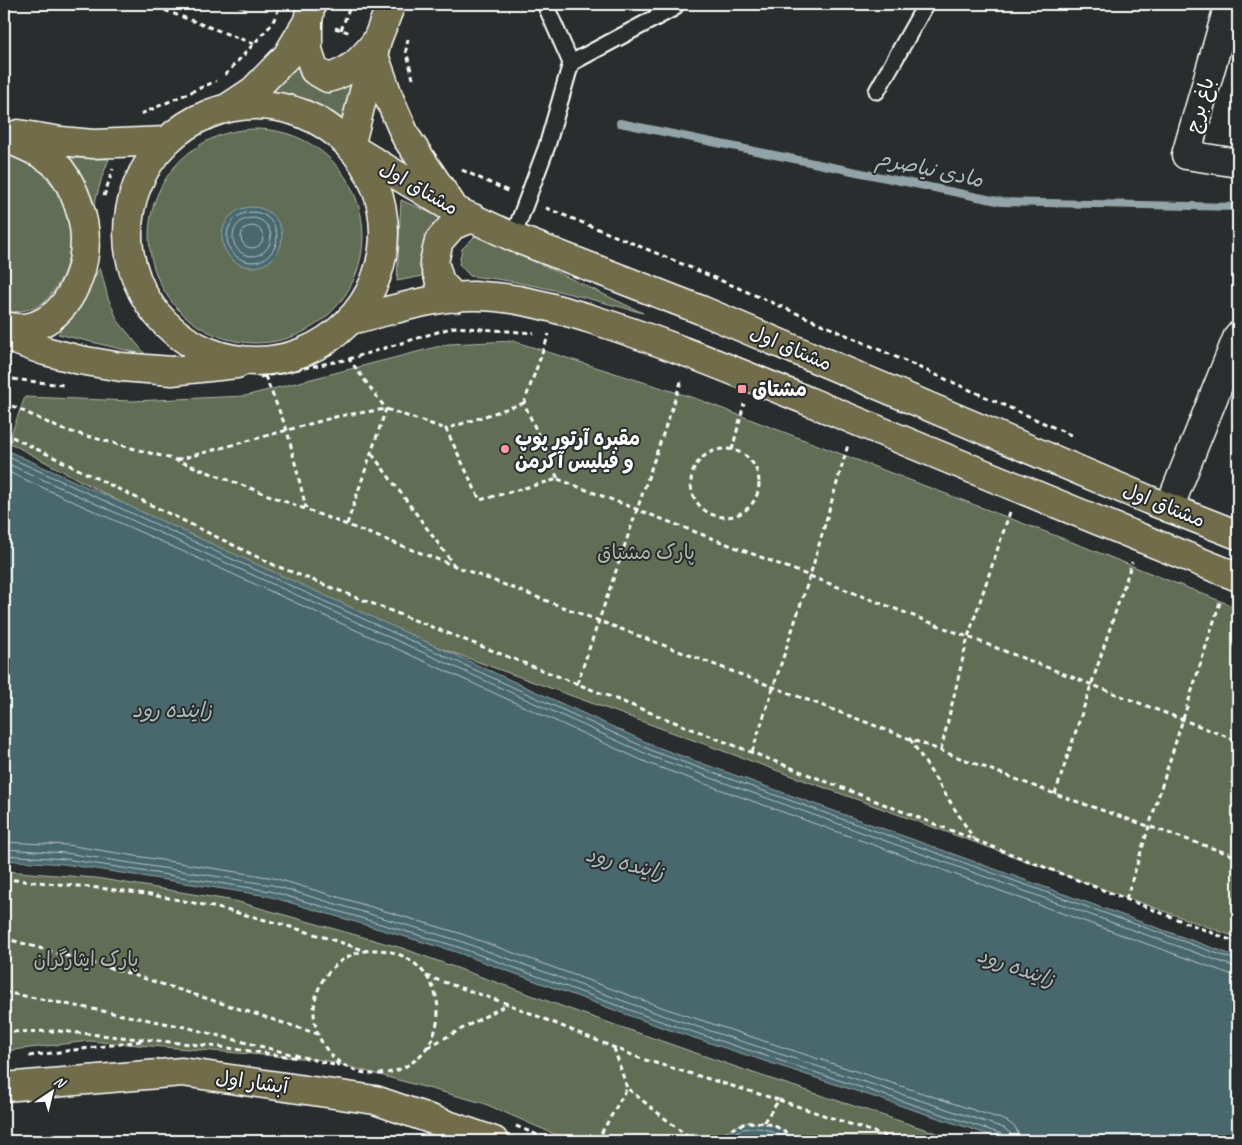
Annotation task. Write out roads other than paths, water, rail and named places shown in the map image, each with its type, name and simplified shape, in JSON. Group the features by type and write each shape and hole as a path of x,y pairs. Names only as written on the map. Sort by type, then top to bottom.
{"main road":[{"path":"350,147 376,48 391,4"},
{"path":"310,12 308,49 314,70 328,78 342,74 376,48"},
{"path":"228,108 253,92 286,56 310,12"},
{"path":"376,48 389,98 406,137 464,214 439,241 434,262 440,282 455,298"},
{"path":"4,336 45,351 80,360 121,367 172,371 262,371 326,341 350,320 369,294 380,265 384,234 380,202 369,172 350,147 330,129 307,116 281,108 254,105 228,108 194,120 166,141 148,164 135,189 129,216 128,244 134,272 146,298 163,321 185,339 210,352 237,360 262,371"},
{"path":"4,132 61,142 93,144 166,141"},
{"path":"4,137 38,153 59,168 70,187 80,212 85,238 84,261 76,284 65,304 47,320 32,327 15,328 4,326"},
{"name":"مشتاق اول","path":"350,147 464,214 513,237 701,310 1168,508 1238,535"},
{"name":"مشتاق اول","path":"350,320 455,298 475,296 505,298 543,306 614,326 716,363 1231,585"},
{"name":"آبشار اول","path":"4,1087 182,1072 375,1100 494,1141"}],"street":[{"name":"باغ برج","path":"1228,4 1186,154 1238,163"},
{"path":"1168,508 1238,336"}],"lane":[{"path":"513,237 548,146 571,63 546,4"},
{"path":"571,63 674,8 676,4"},
{"path":"877,91 926,4"}],"water":[{"path":"246,207 258,207 269,212 277,220 282,231 280,249 269,262 258,267 246,267 235,262 227,254 222,243 222,231 227,220 235,212"},
{"name":"زاینده رود","path":"4,449 657,747 1238,957 1238,1141 1008,1141 658,1026 453,951 268,896 64,864 4,860"},
{"path":"743,1123 772,1125 795,1141 718,1141 726,1132"}],"waterway":[{"name":"مادی نیاصرم","path":"620,123 1002,202 1238,207"}],"place":[{"name":"مشتاق","path":"742,389"},
{"name":"مقبره آرتور پوپ و فیلیس آکرمن","path":"505,449"}],"park label":[{"name":"پارک مشتاق","path":"646,552"},
{"name":"پارک ایثارگران","path":"86,959"}]}
